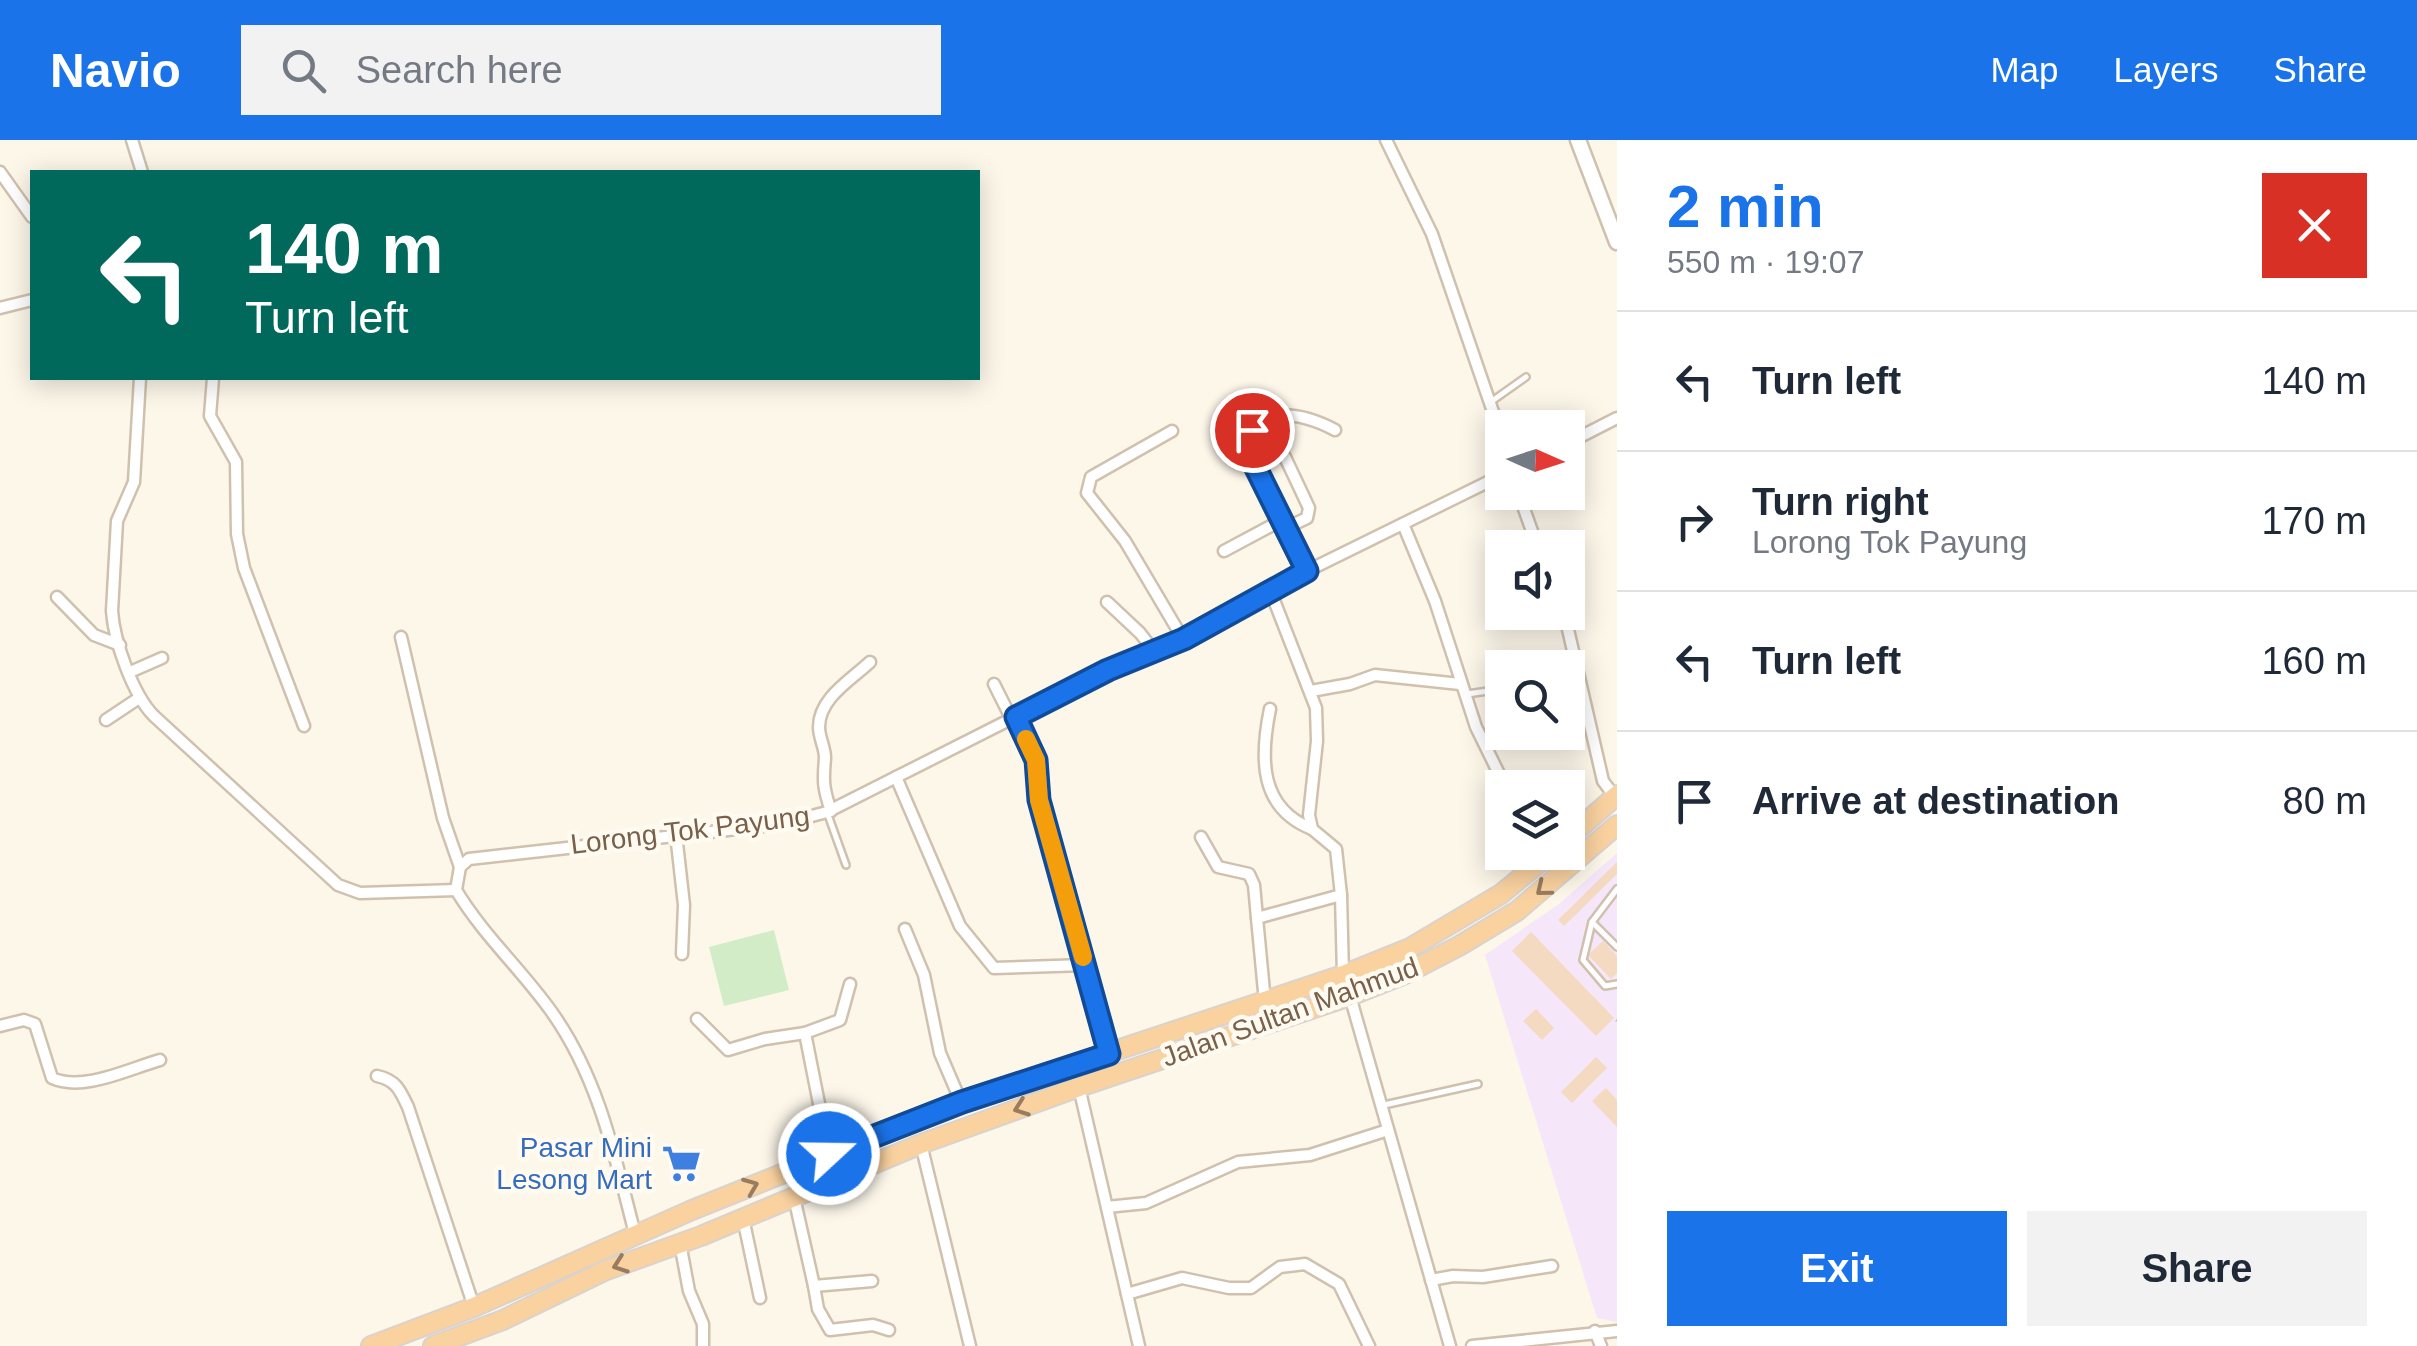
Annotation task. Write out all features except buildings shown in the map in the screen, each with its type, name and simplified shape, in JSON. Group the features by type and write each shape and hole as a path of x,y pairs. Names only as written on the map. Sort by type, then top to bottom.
{"highway":[{"path":"1585,823 1616,796"},
{"name":"Jalan Sultan Mahmud","path":"433,1346 503,1320 604,1271 700,1236 921,1144 1405,974 1490,928 1547,886 1617,825"},
{"name":"Jalan Sultan Mahmud","path":"371,1346 474,1307 692,1210 962,1102 1343,975 1410,948 1456,923 1531,870"},
{"path":"692,1210 700,1236"}],"street":[{"path":"132,140 141,170"},
{"path":"1386,140 1432,234 1492,410"},
{"path":"1578,140 1617,242"},
{"path":"0,172 30,214"},
{"path":"0,308 30,300"},
{"path":"140,380 134,482 116,526 112,611 139,698 338,885 360,893 456,890"},
{"path":"213,380 211,420 236,462 241,558 304,726"},
{"path":"1307,571 1244,438 1274,416 1289,413 1335,430"},
{"path":"1585,434 1617,418"},
{"path":"1172,431 1091,478 1087,494 1126,541 1184,639"},
{"path":"1224,551 1284,524 1308,518 1309,508 1285,456"},
{"name":"Lorong Tok Payung","path":"460,867 482,855 782,824 829,812 1108,670 1184,639 1270,590 1485,483"},
{"path":"1403,524 1435,601 1462,689 1498,770"},
{"path":"1270,590 1316,708 1318,741 1309,815 1312,830"},
{"path":"58,597 94,635 120,645"},
{"path":"1107,602 1154,651"},
{"path":"1569,630 1603,782 1616,796"},
{"path":"400,638 443,818 460,867 456,890 475,922 552,1011 582,1064 603,1109 636,1234"},
{"path":"130,672 162,658"},
{"path":"829,812 821,776 825,754 818,731 821,711 870,662"},
{"path":"1311,691 1375,676 1462,689"},
{"path":"994,684 1036,760 1039,800 1109,1054"},
{"path":"106,720 139,698"},
{"path":"1270,709 1264,745 1268,784 1288,816 1336,849 1342,896 1343,975"},
{"path":"896,777 960,926 994,968 1085,965"},
{"path":"676,834 684,905 682,954"},
{"path":"1201,837 1218,868 1249,874 1254,885 1264,1002"},
{"path":"1257,918 1342,896"},
{"path":"905,929 924,975 940,1053 962,1102"},
{"path":"697,1019 728,1050 765,1038 806,1033 840,1020 850,984"},
{"path":"1350,996 1450,1346"},
{"path":"0,1026 24,1020 35,1024 52,1078 64,1084 160,1060"},
{"path":"806,1033 829,1154"},
{"path":"377,1076 399,1087 408,1107 474,1307"},
{"path":"1078,1087 1139,1346"},
{"path":"1107,1207 1146,1203 1238,1162 1310,1155 1388,1130"},
{"path":"921,1144 970,1346"},
{"path":"794,1197 818,1309 830,1330 873,1325 889,1330"},
{"path":"744,1218 760,1298"},
{"path":"680,1244 689,1291 703,1324 704,1346"},
{"path":"1127,1294 1182,1278 1229,1288 1251,1288 1280,1267 1304,1264 1339,1284 1368,1346"},
{"path":"1431,1280 1484,1277 1552,1266"},
{"path":"814,1286 872,1282"},
{"path":"1472,1346 1617,1330"},
{"path":"1595,1331 1600,1346"}],"lane":[{"path":"1489,402 1526,378"},
{"path":"1462,689 1485,689"},
{"path":"829,812 846,865"},
{"path":"1617,889 1592,922 1583,960 1605,986 1617,984"},
{"path":"1592,922 1617,947"},
{"path":"1381,1106 1478,1084"}],"shaded area":[{"path":"1617,853 1617,1322 1597,1318 1485,955 1559,904"}],"green space":[{"path":"774,930 789,990 724,1006 709,947"}],"slow traffic":[{"path":"1026,739 1036,760 1039,800 1083,957"}],"place":[{"name":"Pasar Mini Lesong Mart","path":"682,1163"}],"route":[{"path":"829,1154 962,1102 1109,1054 1039,800 1036,760 1016,717 1108,670 1184,639 1307,571 1250,456 1244,438 1252,430"}]}
